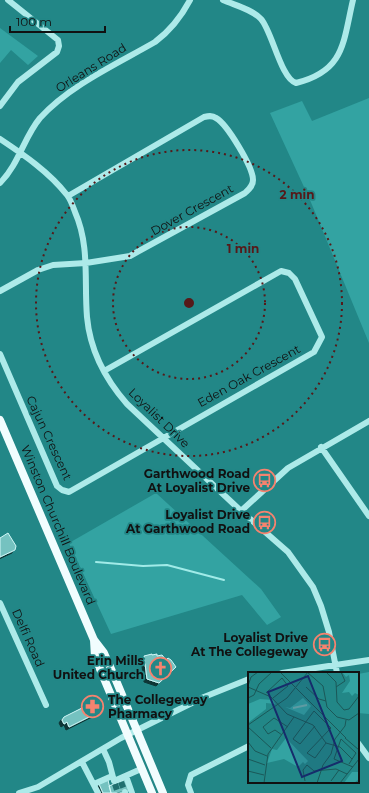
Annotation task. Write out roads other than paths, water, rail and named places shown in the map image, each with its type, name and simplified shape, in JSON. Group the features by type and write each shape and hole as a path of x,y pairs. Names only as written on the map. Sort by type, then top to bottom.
{"main road":[{"name":"Winston Churchill Boulevard","path":"0,420 94,640 104,653 163,793"},
{"name":"Winston Churchill Boulevard","path":"94,640 95,657 152,793"}],"street":[{"path":"0,106 18,82 57,52 59,46 58,40 8,0"},
{"name":"Orleans Road","path":"0,183 21,153 30,133 39,119 67,93 155,42 168,32 181,16 190,0"},
{"path":"223,0 260,18 266,27 287,76 296,83 326,70 335,62 340,52 353,0"},
{"name":"Dover Crescent","path":"68,196 204,117 209,116 215,117 227,129 252,175 251,188 245,193 130,256 86,264"},
{"name":"Loyalist Drive","path":"0,139 35,162 68,196 82,231 86,264 87,318 96,356 112,385 127,404 241,512 288,552 313,587 330,632 337,672"},
{"path":"0,291 38,270 53,265 86,264"},
{"name":"Eden Oak Crescent","path":"104,371 281,271 289,273 295,279 322,337 314,352 163,437"},
{"name":"Cajun Crescent","path":"0,354 57,486 62,490 69,492 163,437"},
{"path":"241,512 288,468 369,421"},
{"path":"322,447 369,516"},
{"name":"Delfi Road","path":"0,603 46,705"},
{"path":"289,672 369,660"},
{"path":"19,793 38,787 127,736 216,691 248,679"},
{"path":"359,744 369,758"},
{"path":"191,793 188,784 191,775 248,746"},
{"path":"103,749 116,780"},
{"path":"82,762 98,793"},
{"path":"94,784 116,780 142,769"},
{"path":"126,776 132,793"},
{"path":"33,793 38,787"}],"waterway":[{"path":"96,562 143,566 167,565 224,580"}],"tunnel":[{"path":"121,782 125,792"},
{"path":"115,784 118,793"}],"place":[{"name":"Garthwood Road At Loyalist Drive","path":"265,481"},
{"name":"Loyalist Drive At Garthwood Road","path":"265,522"},
{"name":"Loyalist Drive At The Collegeway","path":"324,645"},
{"name":"Erin Mills United Church","path":"160,668"},
{"name":"The Collegeway Pharmacy","path":"92,707"}]}
